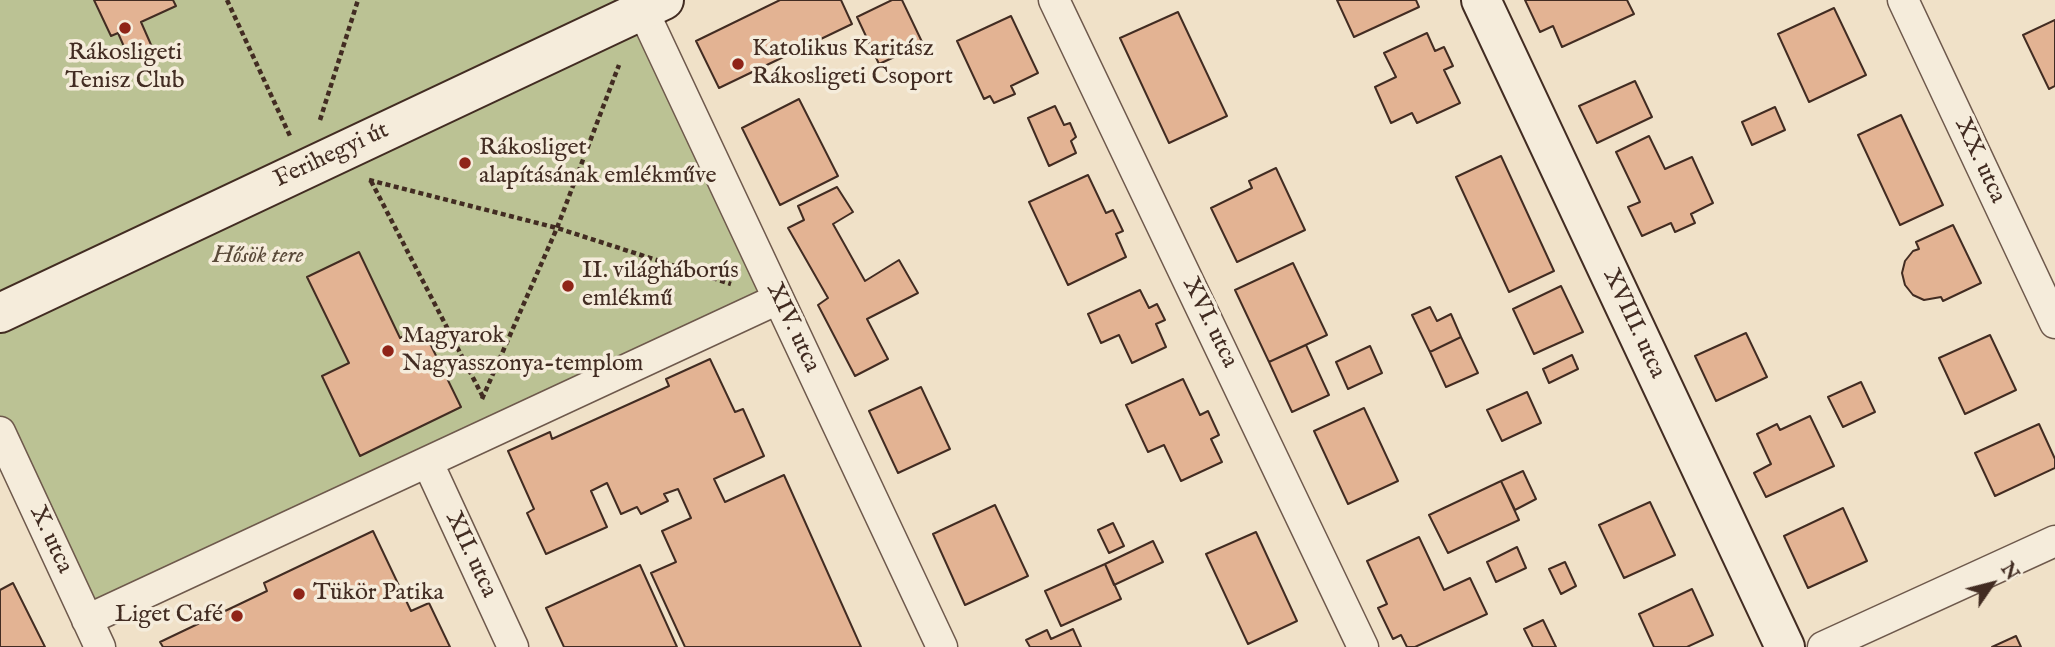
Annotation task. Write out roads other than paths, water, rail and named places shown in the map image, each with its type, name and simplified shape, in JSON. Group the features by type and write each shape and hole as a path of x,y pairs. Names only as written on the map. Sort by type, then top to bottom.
{"street":[{"name":"XVI. utca","path":"1054,0 1363,647"},
{"name":"XVIII. utca","path":"1481,0 1785,647"},
{"name":"XX. utca","path":"1903,0 2055,323"},
{"name":"Ferihegyi út","path":"0,313 648,3"},
{"name":"XIV. utca","path":"648,3 778,299 942,647"},
{"path":"87,620 778,299"},
{"name":"X. utca","path":"0,432 100,647"},
{"name":"XII. utca","path":"428,463 511,646"},
{"path":"1823,647 2055,541"}],"place":[{"name":"Rákosligeti Tenisz Club","path":"125,28"},
{"name":"Katolikus Karitász Rákosligeti Csoport","path":"738,64"},
{"name":"Rákosliget alapításának emlékműve","path":"465,163"},
{"name":"II. világháborús emlékmű","path":"568,286"},
{"name":"Magyarok Nagyasszonya-templom","path":"388,351"},
{"name":"Tükör Patika","path":"299,594"},
{"name":"Liget Café","path":"237,616"}],"park label":[{"name":"Hősök tere","path":"258,257"}]}
